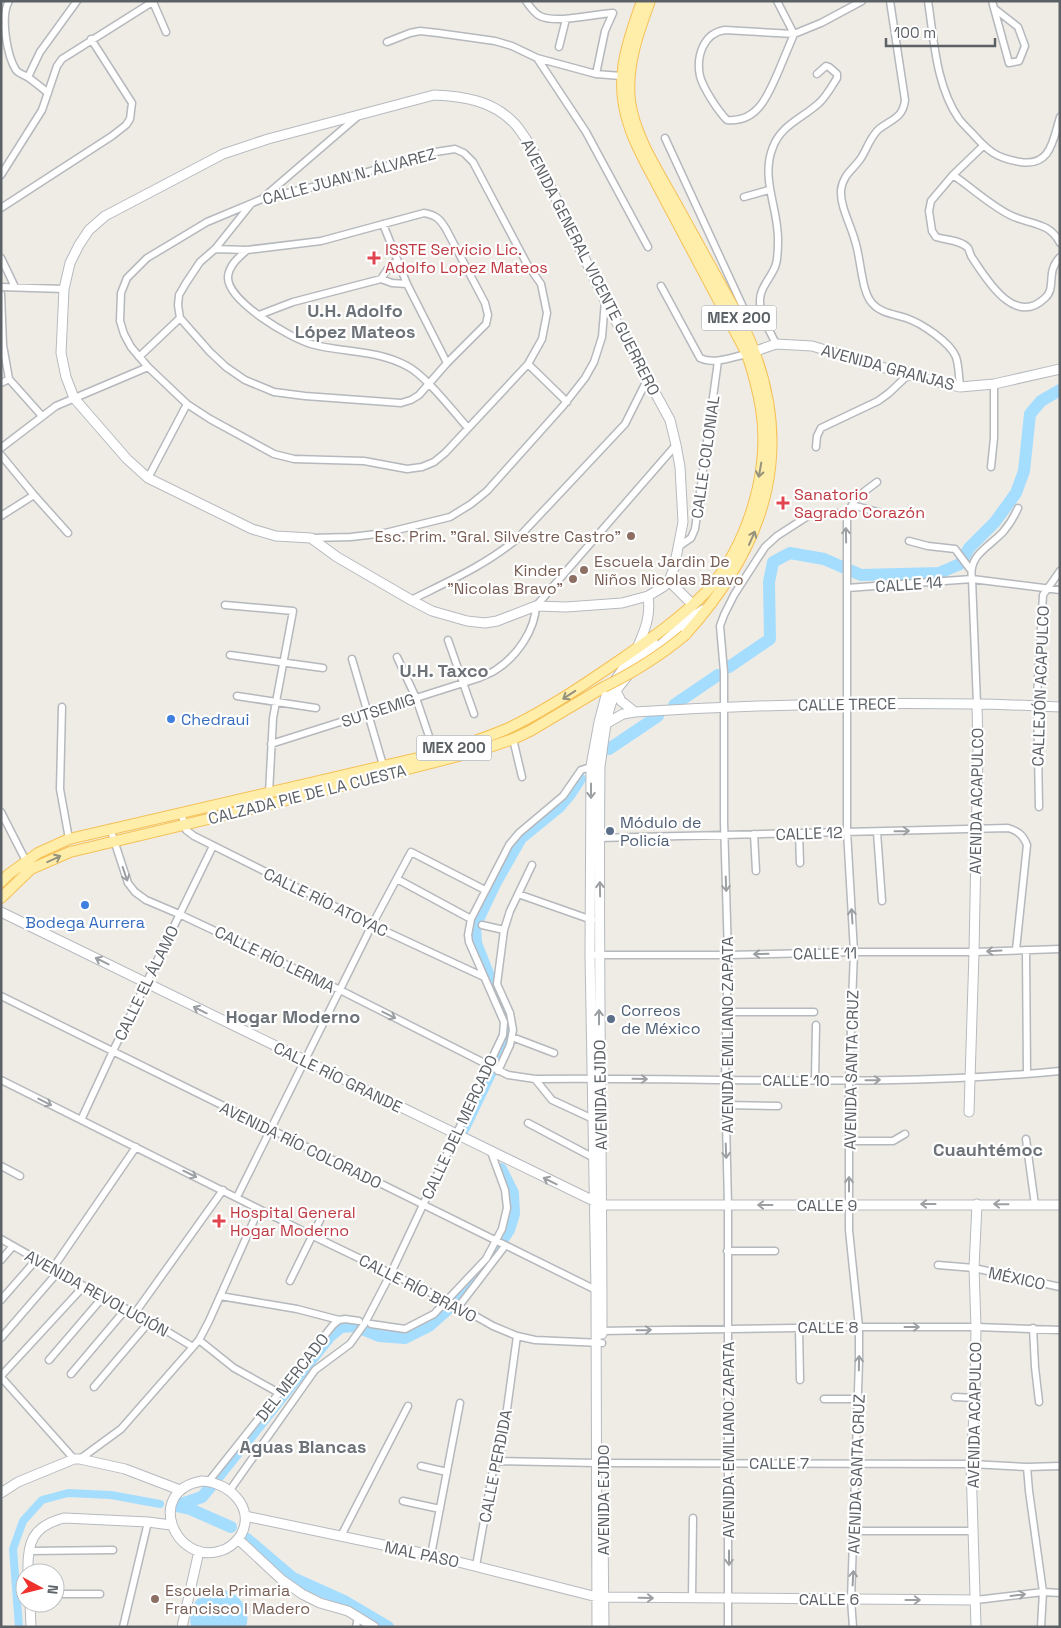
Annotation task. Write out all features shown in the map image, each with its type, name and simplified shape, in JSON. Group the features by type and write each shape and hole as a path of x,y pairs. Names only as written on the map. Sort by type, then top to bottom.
{"main road":[{"name":"CALZADA PIE DE LA CUESTA","path":"1,882 28,865 70,852 462,756 513,739 538,727 603,688 645,666 665,652 685,635 730,578 745,553 756,528 769,476 772,455 768,404 765,385 751,353 644,160 630,128 623,104 621,76 624,55 642,1"},
{"name":"CALZADA PIE DE LA CUESTA","path":"1,898 38,853 69,838 434,754 478,740 512,726 559,701 594,678 693,605 707,590 734,551 746,527 754,504 763,453 761,410 751,353 743,325 650,156 637,126 630,102 632,61 638,32 650,1"},
{"path":"594,678 603,688"}],"street":[{"path":"9,1 3,10 3,23 12,61 18,72 28,77 48,93"},
{"path":"28,77 40,52 77,1"},
{"path":"526,1 539,16 546,18 566,18 612,12 596,74"},
{"path":"777,1 794,34"},
{"path":"794,34 766,100 745,119 727,120 718,110 700,77 700,57 706,40 717,31 725,30 794,34 821,24 862,1"},
{"path":"890,1 905,100 904,106 896,119 874,135 860,160 850,169 841,188 842,199 856,242 864,289 870,302 883,311 908,318 923,326 948,346 956,357 960,388"},
{"path":"928,1 938,64 950,103 959,120 983,146 1000,158 1031,164 1044,156 1053,142 1060,117"},
{"path":"992,1 1009,63 1019,61 1025,46 1018,27 995,9"},
{"path":"1,175 42,110 57,66 62,59 91,39 153,2 166,32"},
{"path":"559,47 566,18"},
{"path":"387,42 420,31 495,41 512,46 536,58 596,74 621,76"},
{"path":"1,208 126,125 130,119 132,103 91,39"},
{"path":"536,58 586,132 648,247"},
{"path":"776,344 760,308 761,293 776,266 778,256 778,238 769,190 770,160 772,147 788,125 820,103 837,78 837,74 829,66 826,66 817,74"},
{"name":"AVENIDA GENERAL VICENTE GUERRERO","path":"311,538 276,536 252,529 148,478 127,459 74,398 66,377 61,353 64,289 70,263 89,230 105,216 223,154 268,139 434,95 460,96 483,102 495,109 514,123 531,146 605,301 670,420 680,467 683,522 669,582"},
{"path":"262,199 359,114"},
{"path":"665,138 743,307 745,316 743,325"},
{"path":"983,146 953,175 931,201 932,231 936,237 961,244 967,248 971,257 1004,299 1013,305 1021,307 1029,307 1040,303 1047,297 1050,290 1051,268 1060,257"},
{"name":"CALLE JUAN N. ÁLVAREZ","path":"455,149 464,153 473,162 527,264 541,284 546,313 542,339 528,364 445,454 434,462 422,467 407,469 364,461 294,459 274,454 210,419 187,404 148,367 131,347 120,321 121,293 127,278 147,258 207,222 262,199 338,181 429,153 455,149"},
{"path":"953,175 1010,215 1046,228 1054,233 1060,243"},
{"path":"744,197 769,190"},
{"path":"214,249 247,250 321,241 424,213 433,215 439,218 485,303 488,315 486,324 447,363 419,395 402,403 274,392 245,380 226,367 180,318 178,305 179,295 200,262 214,249 252,203"},
{"path":"383,224 407,284 447,363"},
{"path":"247,250 231,267 228,278 233,292 259,315 289,335 311,344 382,355 408,367 429,385 468,428"},
{"path":"1,258 15,287"},
{"path":"381,279 387,270 398,260"},
{"path":"259,315 293,302 381,279 392,283 407,284"},
{"path":"661,286 700,358 707,361 718,361 751,353"},
{"path":"1,287 64,289"},
{"path":"1,294 2,345 9,379 42,416"},
{"path":"311,538 351,538 385,533 450,517 471,504 487,491 567,402 585,378 594,362 602,338 605,301"},
{"path":"139,357 180,318"},
{"name":"AVENIDA GRANJAS","path":"751,353 776,344 812,346 908,375 960,388 994,384 1060,369"},
{"name":"CALLE COLONIAL","path":"678,547 691,538 695,529 718,361"},
{"path":"528,364 567,402"},
{"path":"1,448 56,406 148,367"},
{"path":"816,447 816,436 822,428 878,401 908,375"},
{"path":"411,600 477,568 517,539 625,424 648,378"},
{"path":"1,383 9,379"},
{"path":"991,467 994,438 994,384"},
{"path":"148,478 187,404"},
{"path":"536,606 676,445"},
{"path":"1,455 68,533"},
{"path":"847,512 857,497 877,482"},
{"path":"1,516 34,495"},
{"path":"852,505 890,515"},
{"path":"908,541 928,546 955,549 970,569 976,557 1004,531 1018,508"},
{"name":"AVENIDA SANTA CRUZ","path":"847,512 847,831 854,952 849,1080 849,1230 859,1327 852,1600 853,1627"},
{"name":"AVENIDA EMILIANO ZAPATA","path":"728,1627 728,1206 725,1080 728,955 724,835 724,707 720,626 734,595 765,547 777,536 808,516 847,512"},
{"path":"311,538 337,557 411,600 432,611 467,620 485,623 497,621 536,606 566,607 622,603 648,596 669,582 693,605"},
{"name":"AVENIDA ACAPULCO","path":"969,1112 978,749 972,579 970,569"},
{"name":"CALLEJÓN ACAPULCO","path":"1039,807 1037,706 1043,595 1060,571"},
{"name":"CALLE 14","path":"847,588 972,579 1060,590"},
{"path":"637,648 648,623 650,609 648,596"},
{"path":"225,605 293,612 273,718 269,792 271,804"},
{"name":"AVENIDA EJIDO","path":"597,1627 600,1597 600,1463 595,1078 595,838 599,722 607,692 625,666 686,614 693,605"},
{"name":"SUTSEMIG","path":"271,744 479,678 497,669 521,646 533,622 536,606"},
{"name":"AVENIDA EJIDO","path":"596,766 616,691 631,671 691,618 708,607"},
{"path":"448,640 474,714"},
{"path":"230,655 323,668"},
{"path":"397,657 416,698 434,754"},
{"path":"352,659 383,765"},
{"path":"616,691 621,701 635,712"},
{"path":"237,696 316,708"},
{"name":"CALLE TRECE","path":"607,723 623,714 635,712 724,707 846,704 977,704 1060,707"},
{"path":"62,707 60,789 69,838"},
{"path":"513,739 522,777"},
{"name":"CALLE DEL MERCADO","path":"230,1490 315,1370 350,1344 359,1333 391,1273 456,1135 493,1068 503,1035 504,1022 469,942 468,936 471,919 510,845 519,833 563,796 581,770 596,766"},
{"path":"1,812 28,865"},
{"path":"181,813 184,825"},
{"name":"CALLE RÍO ATOYAC","path":"184,825 186,830 194,836 213,846 484,978"},
{"name":"CALLE RÍO LERMA","path":"110,828 128,883 135,892 146,900 340,990 493,1068 517,1078 595,1078"},
{"name":"CALLE 12","path":"595,838 1008,828 1017,831 1024,838 1027,845 1016,950"},
{"path":"877,832 882,901"},
{"path":"799,833 800,863"},
{"path":"754,834 756,871"},
{"name":"CALLE EL ÁLAMO","path":"82,1120 112,1051 213,846"},
{"path":"237,1197 372,925 412,852 485,890"},
{"path":"493,1068 512,1037 513,1022 497,984 504,930 510,911 532,865"},
{"path":"397,879 471,919"},
{"path":"518,894 595,920"},
{"name":"CALLE RÍO GRANDE","path":"1,912 598,1204"},
{"path":"482,924 504,930"},
{"name":"CALLE 11","path":"595,955 974,952 1060,949"},
{"path":"1026,950 1027,1074"},
{"name":"AVENIDA RÍO COLORADO","path":"1,996 500,1244 599,1291"},
{"path":"726,1012 814,1012"},
{"path":"815,1080 816,1024"},
{"path":"512,1037 554,1053"},
{"name":"CALLE 10","path":"595,1078 849,1080 970,1078 1060,1071"},
{"name":"AVENIDA EJIDO","path":"595,1078 593,1119 598,1204"},
{"path":"536,1079 552,1100 593,1119"},
{"name":"CALLE RÍO BRAVO","path":"1,1080 313,1236 453,1303 493,1326 516,1336 535,1340 599,1343"},
{"path":"725,1105 778,1106"},
{"path":"528,1123 594,1158"},
{"path":"849,1141 893,1141 905,1134"},
{"path":"1026,1139 1035,1205"},
{"path":"1,1338 56,1270 136,1147"},
{"path":"220,1296 297,1309 339,1320 345,1319 405,1329 434,1314 453,1303 500,1244 507,1199 492,1152"},
{"path":"1,1166 20,1176"},
{"path":"135,1313 223,1190"},
{"name":"CALLE 9","path":"598,1204 728,1206 1060,1205"},
{"name":"AVENIDA ACAPULCO","path":"976,1627 971,1464 975,1398 976,1327 974,1268 977,1204"},
{"path":"1,1493 18,1482 77,1459 121,1429 199,1340 259,1208"},
{"path":"290,1281 320,1220"},
{"name":"AVENIDA REVOLUCIÓN","path":"1,1239 103,1297 150,1320 193,1347"},
{"path":"453,1303 474,1274 500,1244"},
{"path":"1,1260 14,1246"},
{"path":"727,1251 775,1251"},
{"path":"1,1300 36,1260"},
{"name":"MÉXICO","path":"938,1265 974,1268 1060,1287"},
{"path":"84,1286 1,1377 77,1459 124,1469 180,1490"},
{"path":"50,1360 103,1297"},
{"path":"71,1374 126,1309"},
{"path":"94,1387 150,1320"},
{"name":"DEL MERCADO","path":"209,1481 333,1325 339,1320"},
{"name":"CALLE 8","path":"599,1331 859,1327 976,1327 1060,1330"},
{"path":"799,1328 800,1380"},
{"path":"1033,1328 1039,1402"},
{"name":"CALLE PERDIDA","path":"476,1566 493,1470 501,1453 516,1336"},
{"path":"199,1340 234,1368 279,1394"},
{"path":"955,1397 975,1398"},
{"path":"824,1399 858,1399"},
{"path":"431,1555 460,1403"},
{"path":"341,1536 408,1406"},
{"name":"CALLE 7","path":"497,1461 1060,1466"},
{"path":"421,1466 447,1472"},
{"path":"1027,1467 1043,1592 1041,1627"},
{"path":"209,1481 218,1483 230,1490 241,1502 245,1516 245,1524 238,1540 222,1551 212,1553 199,1551 187,1545 179,1538 171,1525 170,1518 173,1502 180,1490 194,1482 209,1481"},
{"path":"404,1501 440,1510"},
{"name":"MAL PASO","path":"245,1516 431,1555 600,1597"},
{"path":"28,1563 30,1543 35,1534 54,1520 64,1518 171,1525"},
{"path":"692,1598 693,1518"},
{"path":"123,1627 148,1522"},
{"path":"855,1531 973,1531"},
{"path":"238,1540 282,1580 302,1594 320,1603 348,1611 374,1627"},
{"path":"29,1551 113,1550"},
{"path":"182,1627 199,1551"},
{"name":"CALLE 6","path":"600,1597 976,1600 1043,1592 1060,1593"},
{"path":"65,1594 100,1594"},
{"name":"AVENIDA EJIDO","path":"600,1597 604,1627"},
{"path":"30,1613 31,1627"},
{"path":"356,1627 358,1617"}],"water":[{"path":"221,1589 233,1594 242,1602 247,1613 246,1627 191,1627 191,1612 196,1600 206,1593"}],"waterway":[{"name":"Aguas Blancas","path":"729,667 770,639 769,582 773,562 790,553 824,559 861,575 939,573 960,564 969,548 995,522 1016,493 1024,471 1030,414 1041,401 1060,390"},
{"name":"Aguas Blancas","path":"674,705 718,675"},
{"name":"Aguas Blancas","path":"609,749 658,716"},
{"name":"Aguas Blancas","path":"464,1128 509,1034 507,1022 476,943 475,926 496,882 521,838 559,807 580,779"},
{"name":"Aguas Blancas","path":"216,1479 330,1336 341,1327 355,1326 379,1336 405,1338 429,1326 476,1279 509,1230 514,1214 513,1193 501,1169"},
{"name":"Aguas Blancas","path":"178,1505 202,1497 211,1486"},
{"name":"Aguas Blancas","path":"19,1627 13,1549 23,1521 42,1500 68,1493 111,1495 160,1504"},
{"name":"Aguas Blancas","path":"176,1506 190,1509 231,1527"},
{"name":"Aguas Blancas","path":"247,1539 293,1578 344,1601 388,1627"}],"place":[{"name":"ISSTE Servicio Lic. Adolfo Lopez Mateos","path":"374,258"},
{"name":"Sanatorio Sagrado Corazón","path":"783,503"},
{"name":"Esc. Prim. \"Gral. Silvestre Castro\"","path":"631,536"},
{"name":"Escuela Jardin De Niños Nicolas Bravo","path":"584,570"},
{"name":"Kinder \"Nicolas Bravo\"","path":"573,579"},
{"name":"Chedraui","path":"171,719"},
{"name":"Módulo de Policía","path":"610,831"},
{"name":"Bodega Aurrera","path":"85,905"},
{"name":"Correos de México","path":"611,1019"},
{"name":"Hospital General Hogar Moderno","path":"219,1221"},
{"name":"Escuela Primaria Francisco I Madero","path":"155,1599"}],"district":[{"name":"U.H. Adolfo López Mateos","path":"355,321"},
{"name":"U.H. Taxco","path":"444,671"},
{"name":"Hogar Moderno","path":"293,1017"},
{"name":"Cuauhtémoc","path":"988,1150"},
{"name":"Aguas Blancas","path":"303,1447"}]}
